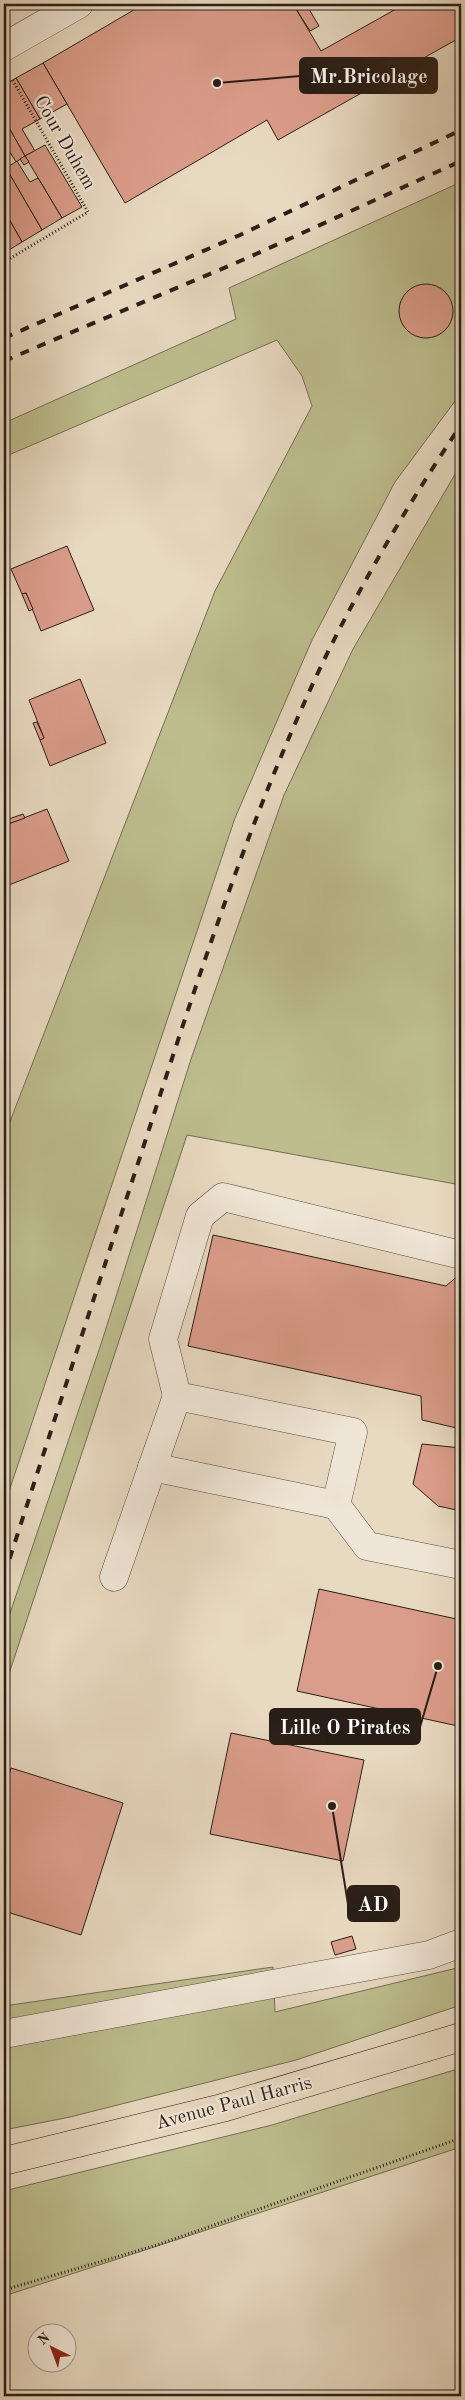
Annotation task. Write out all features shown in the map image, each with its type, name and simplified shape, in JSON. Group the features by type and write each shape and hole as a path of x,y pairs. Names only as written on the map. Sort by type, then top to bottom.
{"main road":[{"name":"Avenue Paul Harris","path":"4,2160 222,2108 356,2070 461,2037"}],"street":[{"path":"4,47 79,4"},
{"path":"114,1577 177,1396 163,1339 200,1216 223,1198 461,1255"},
{"path":"177,1396 353,1432 336,1505"},
{"path":"152,1468 336,1505 367,1546 461,1565"},
{"path":"4,2034 429,1955 461,1943"}],"path":[{"name":"Cour Duhem","path":"4,262 88,212 12,80"},
{"path":"4,2290 157,2245 461,2138"}],"green space":[{"path":"461,182 461,393 395,482 312,640 235,818 4,1506 4,1137 215,591 312,406 302,376 277,340 4,457 4,423 236,319 229,288"},
{"path":"461,464 461,1185 187,1135 4,1689 4,1631 102,1341 191,1059 284,795 353,649"},
{"path":"273,1967 275,2012 461,1967 461,2005 296,2060 70,2117 4,2130 4,2006"},
{"path":"461,2068 461,2147 4,2296 4,2191 272,2125"}],"building":[{"path":"144,4 293,4 321,51 405,4 461,4 461,37 278,140 267,120 125,203 43,63"},
{"path":"293,4 306,4 319,26 310,31"},
{"path":"43,63 67,104 40,119 16,78"},
{"path":"16,78 40,119 22,129 35,151 25,156 4,119 4,85"},
{"path":"4,119 25,156 16,162 4,142"},
{"path":"45,145 82,207 62,218 25,156"},
{"path":"25,156 29,162 24,165 20,159"},
{"path":"17,161 30,182 38,178 62,218 42,230 6,168"},
{"path":"6,168 42,230 22,242 4,210 4,198 8,196 4,188 4,169"},
{"path":"4,210 22,242 4,253"},
{"path":"426,284 436,286 445,292 451,301 453,311 451,321 445,330 436,336 426,338 416,336 407,330 401,321 399,311 401,301 407,292 416,286"},
{"path":"67,546 94,610 41,631 26,593 22,594 11,569"},
{"path":"26,593 33,609 29,611 22,594"},
{"path":"80,679 106,743 50,766 40,740 44,738 29,700"},
{"path":"37,722 44,738 40,740 33,723"},
{"path":"47,809 69,861 4,887 4,821 6,820 8,824"},
{"path":"23,814 25,818 8,824 6,820"},
{"path":"213,1235 446,1286 461,1273 461,1429 422,1420 421,1396 188,1346"},
{"path":"422,1444 461,1448 461,1511 438,1506 413,1484"},
{"path":"319,1589 461,1620 461,1711 458,1726 297,1691"},
{"path":"231,1733 364,1760 343,1861 210,1834"},
{"path":"11,1768 123,1803 81,1935 4,1911 4,1792"},
{"path":"352,1936 356,1949 335,1955 331,1942"}],"railway":[{"path":"4,338 240,235 461,130"},
{"path":"4,361 245,259 461,161"},
{"path":"4,1576 204,963 271,781 323,662 354,601 405,512 461,425"}],"place":[{"name":"Mr.Bricolage","path":"217,83"},
{"name":"Lille O Pirates","path":"438,1666"},
{"name":"AD","path":"332,1806"}]}
